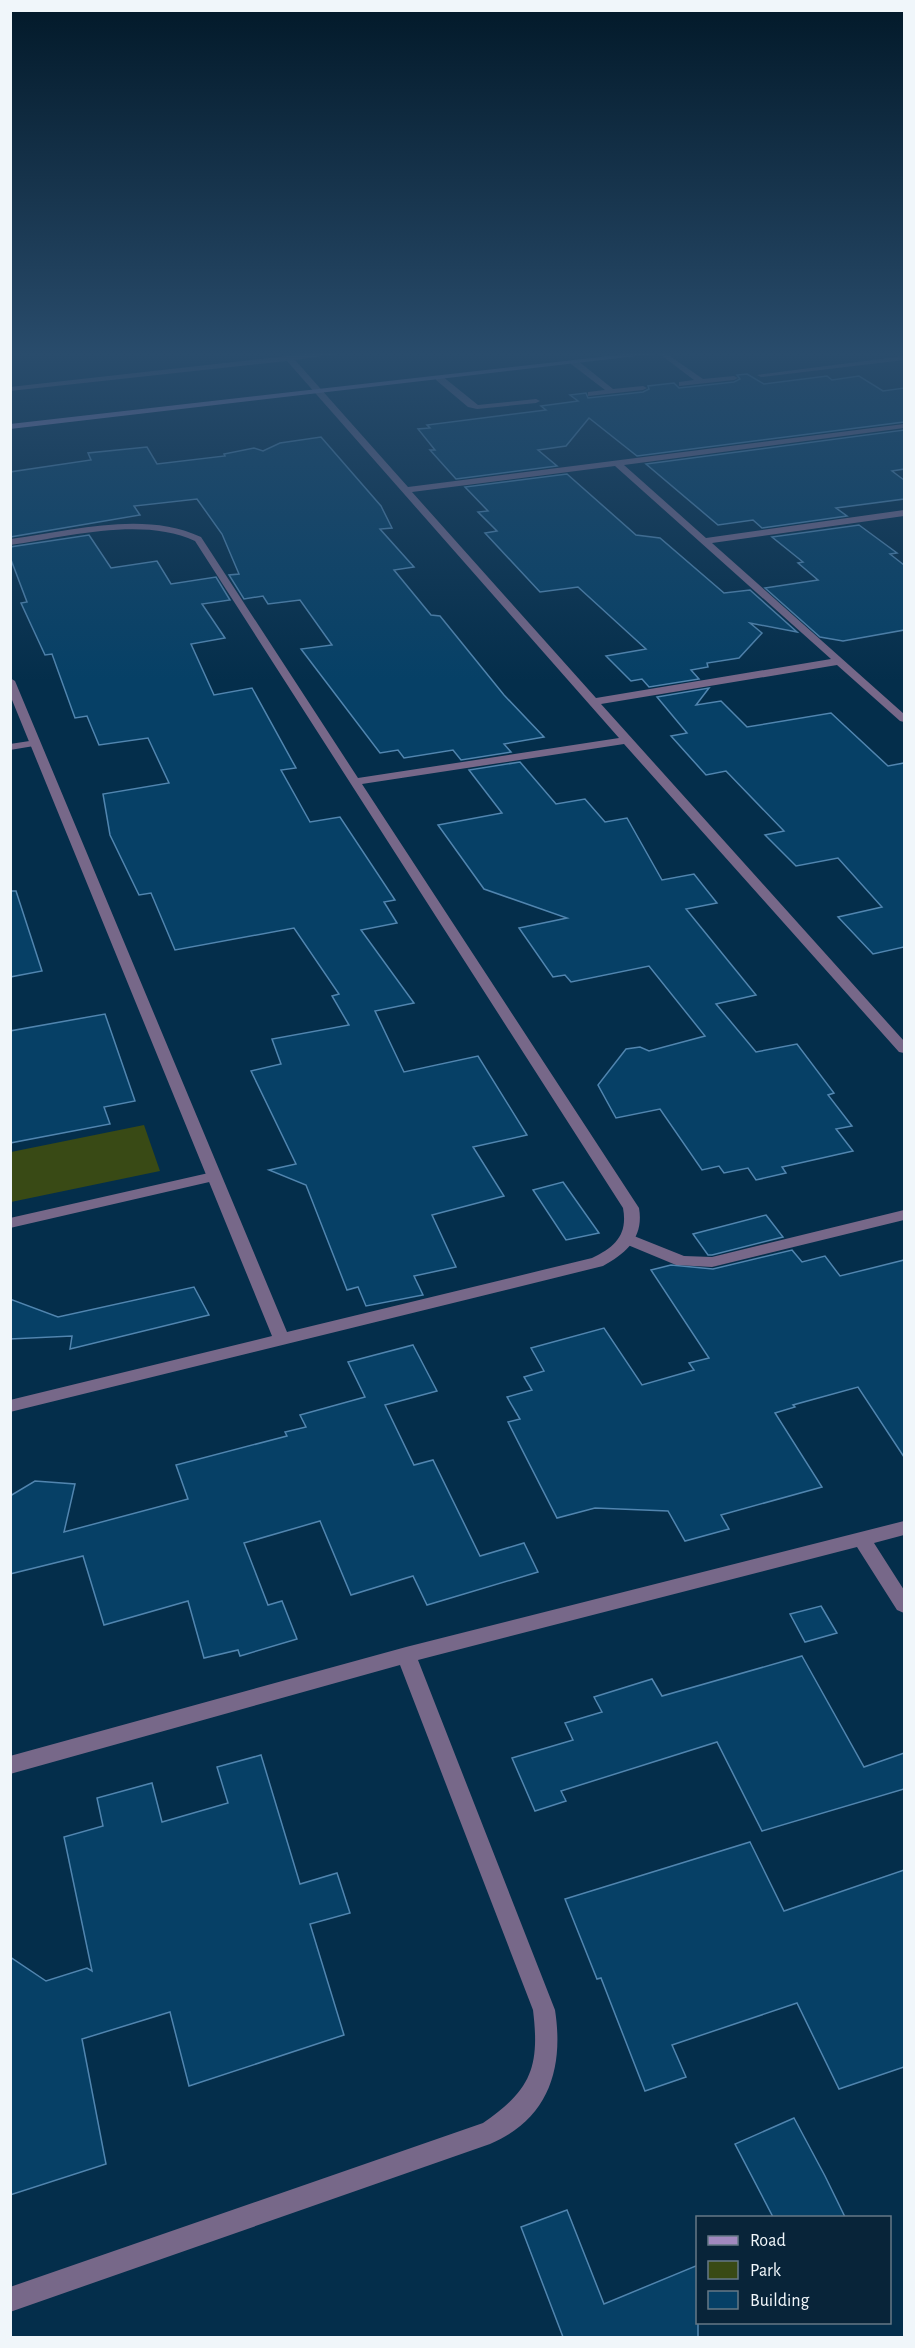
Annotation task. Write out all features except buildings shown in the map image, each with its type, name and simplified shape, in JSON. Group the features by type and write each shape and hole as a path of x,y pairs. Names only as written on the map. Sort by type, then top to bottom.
{"street":[{"path":"380,462 904,1049"},
{"path":"405,490 628,462"},
{"path":"617,463 904,720"},
{"path":"704,541 904,513"},
{"path":"10,542 142,526 170,527 192,534 198,539 631,1208 633,1229 629,1239 621,1248 597,1262 10,1406"},
{"path":"593,702 840,661"},
{"path":"10,681 281,1339"},
{"path":"354,782 627,740"},
{"path":"10,747 36,743"},
{"path":"10,1223 213,1177"},
{"path":"629,1239 669,1257 702,1263 904,1215"},
{"path":"10,1765 406,1655 904,1528"},
{"path":"862,1540 904,1605"},
{"path":"10,2300 490,2132 515,2116 534,2093 546,2067 549,2039 544,2010 406,1655"}],"green space":[{"path":"144,1125 160,1171 11,1202 11,1152"}]}
